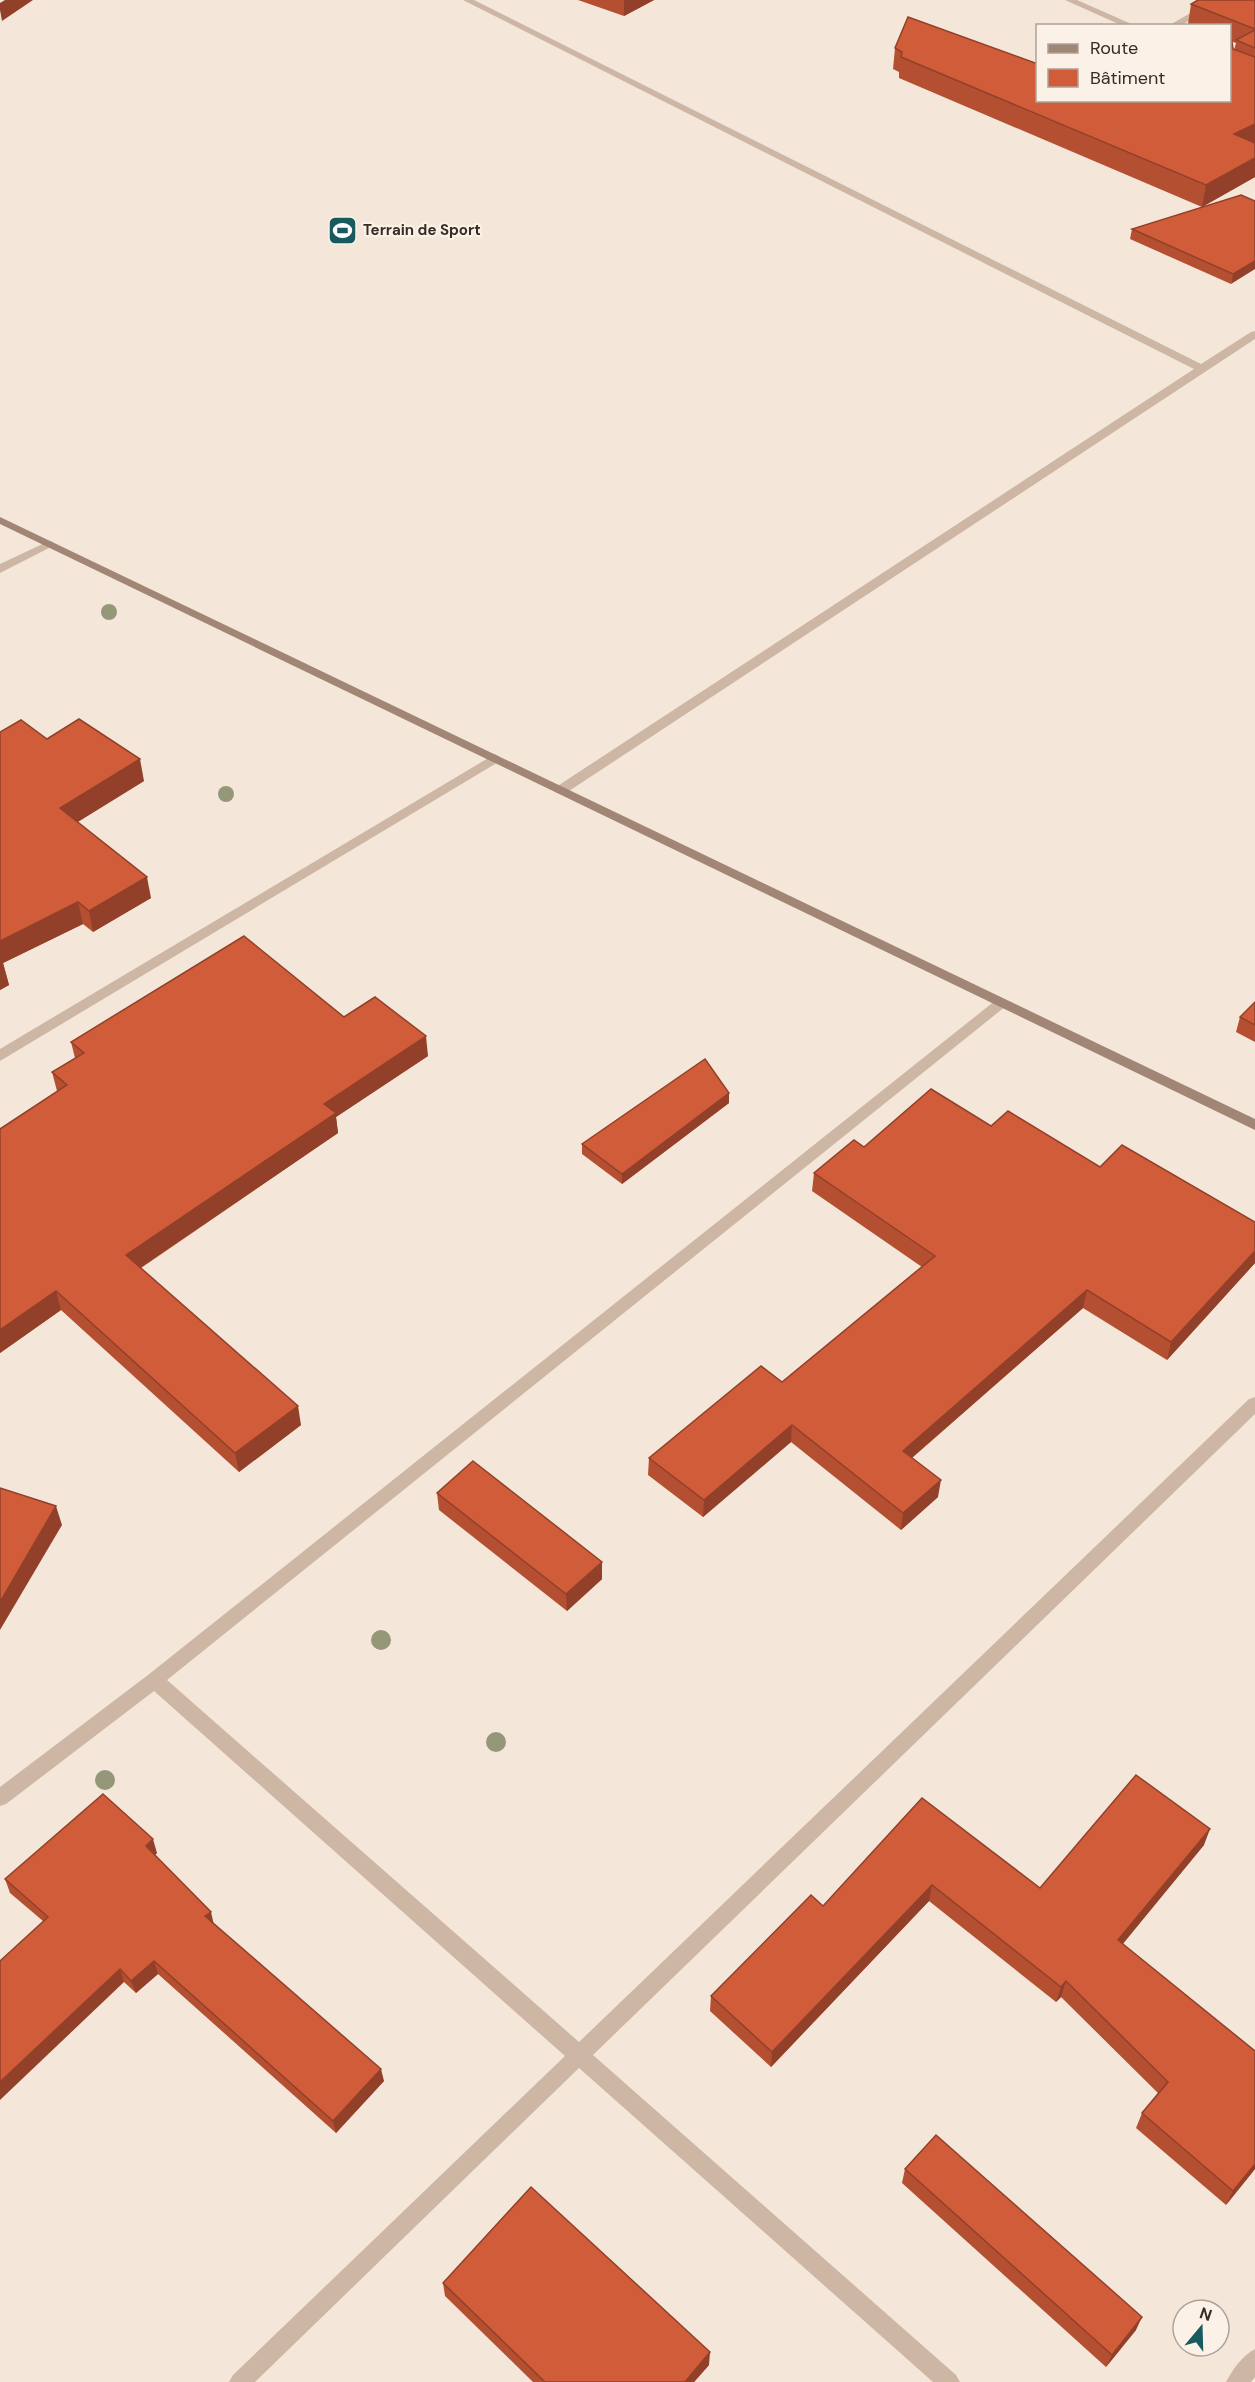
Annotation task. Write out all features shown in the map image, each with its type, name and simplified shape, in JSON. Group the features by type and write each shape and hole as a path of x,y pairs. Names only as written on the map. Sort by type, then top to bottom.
{"main road":[{"path":"0,520 1255,1125"}],"street":[{"path":"467,0 1202,369"},
{"path":"1069,0 1127,24"},
{"path":"1176,24 1220,0"},
{"path":"561,790 1255,334"},
{"path":"0,569 49,544"},
{"path":"0,1056 495,758"},
{"path":"0,1798 154,1680 1001,1003"},
{"path":"240,2382 1255,1404"},
{"path":"154,1680 949,2382"},
{"path":"1237,2382 1255,2360"}],"building":[{"path":"1198,0 1255,0 1255,29 1191,4"},
{"path":"908,17 1036,63 1036,102 1231,102 1232,42 1233,49 1255,57 1255,124 1234,134 1255,143 1255,158 1206,185 901,57 902,52 895,48"},
{"path":"1255,30 1255,48 1236,40"},
{"path":"1241,195 1255,201 1255,261 1233,274 1132,229"},
{"path":"79,719 140,759 60,808 147,877 89,911 78,902 0,941 0,732 21,720 47,739"},
{"path":"244,936 344,1017 375,997 426,1036 324,1104 336,1113 126,1255 298,1406 235,1453 56,1291 0,1330 0,1129 67,1085 52,1072 84,1053 71,1042"},
{"path":"1255,1002 1255,1025 1240,1017"},
{"path":"705,1059 729,1093 622,1174 582,1144"},
{"path":"931,1089 991,1126 1008,1111 1100,1167 1122,1145 1255,1222 1255,1251 1171,1342 1087,1290 903,1451 941,1480 903,1513 792,1425 704,1500 649,1458 761,1366 782,1382 935,1256 814,1173 854,1140 864,1147"},
{"path":"473,1461 602,1562 566,1594 437,1493"},
{"path":"0,1488 56,1506 0,1602"},
{"path":"1136,1775 1210,1829 1118,1940 1255,2051 1255,2164 1233,2191 1142,2113 1168,2082 1066,1981 1061,1987 932,1885 772,2052 711,1996 811,1895 823,1906 922,1798 1040,1888"},
{"path":"103,1794 153,1839 146,1846 211,1912 205,1916 381,2069 333,2121 154,1961 131,1981 120,1969 0,2082 0,1961 48,1917 5,1879"},
{"path":"936,2135 1142,2317 1112,2355 905,2169"},
{"path":"531,2187 710,2352 685,2382 545,2382 443,2283"}],"place":[{"name":"Terrain de Sport","path":"342,230"}]}
